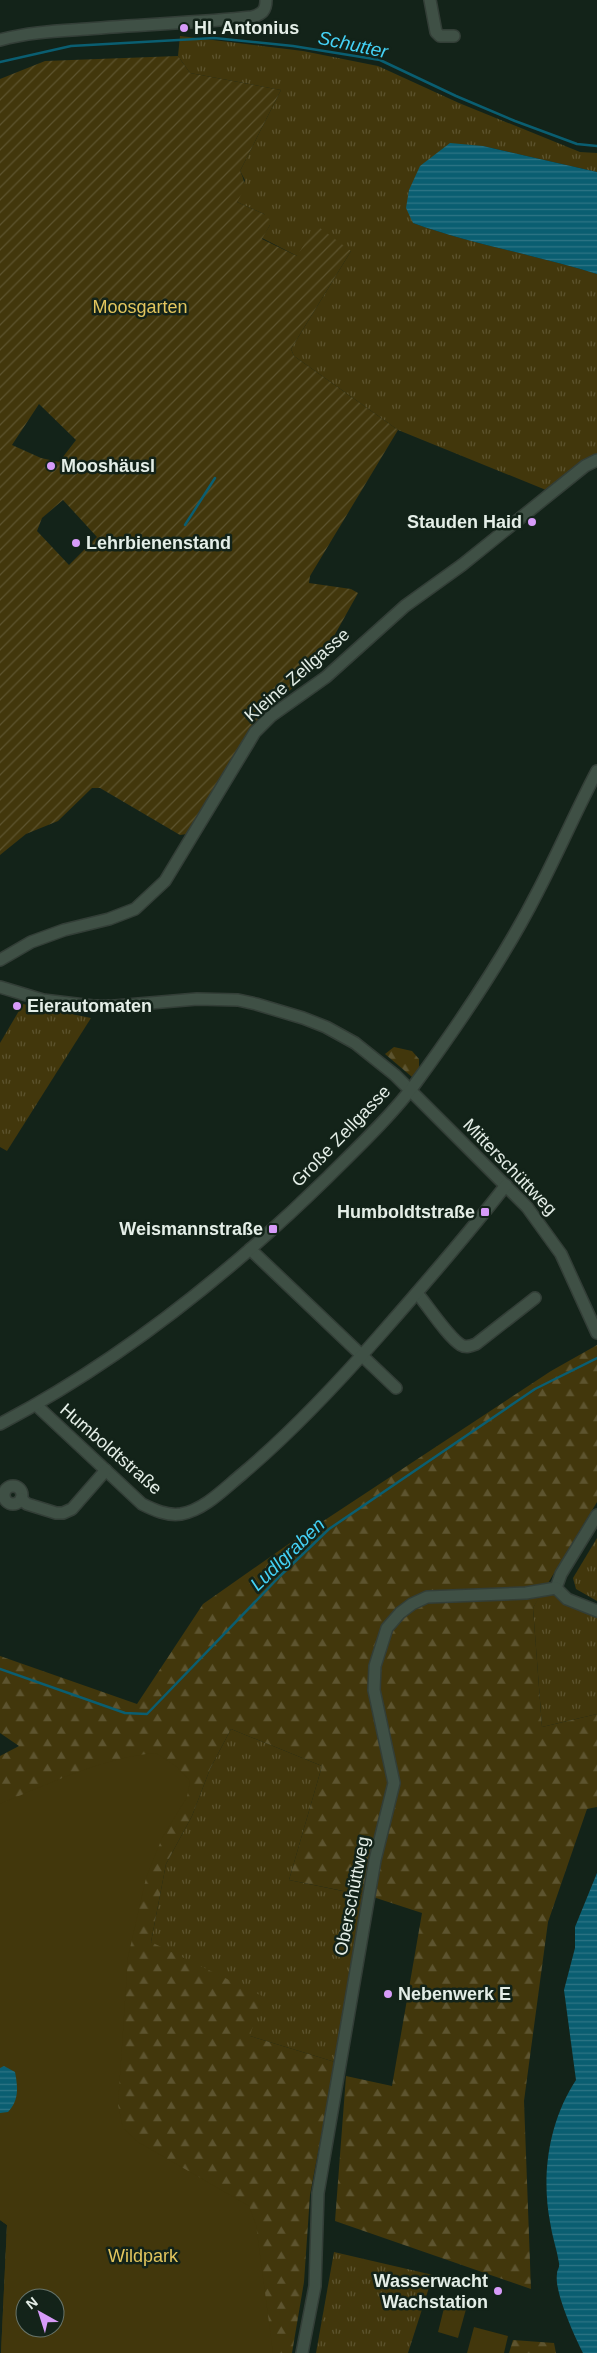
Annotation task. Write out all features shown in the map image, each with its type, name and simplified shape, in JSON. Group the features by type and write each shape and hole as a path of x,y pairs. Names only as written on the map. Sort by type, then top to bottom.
{"street":[{"path":"0,40 21,34 134,25 190,24 252,17 261,15 266,7 266,0"},
{"path":"430,0 436,32 440,36 454,36"},
{"name":"Kleine Zellgasse","path":"0,960 31,942 64,930 109,919 135,909 165,881 255,732 271,716 311,690 405,606 462,565 584,466 597,460"},
{"name":"Große Zellgasse","path":"0,1424 36,1405 148,1332 250,1249 360,1145 410,1089 466,1010 516,932 597,771"},
{"name":"Mitterschüttweg","path":"0,987 43,1000 93,1006 206,999 256,1004 326,1027 355,1042 410,1089 532,1213 561,1254 597,1332"},
{"name":"Humboldtstraße","path":"36,1405 142,1504 160,1512 181,1514 195,1508 212,1500 261,1459 303,1418 417,1293 506,1185"},
{"path":"250,1249 396,1388"},
{"path":"417,1293 452,1336 461,1345 468,1347 476,1344 535,1298"},
{"path":"20,1499 27,1504 56,1513 63,1513 72,1509 106,1470"},
{"path":"597,1515 561,1574 556,1588 567,1599 597,1611"},
{"name":"Oberschüttweg","path":"302,2353 315,2286 318,2193 375,1860 394,1783 374,1690 375,1666 380,1647 387,1628 400,1613 412,1604 427,1597 526,1593 556,1588"}],"green space":[{"path":"180,36 303,51 378,66 459,103 580,152 597,153 597,172 483,146 413,223 459,238 597,274 597,457 546,490 398,430 294,356 291,349 351,251 297,256 262,238 270,225 264,214 237,202 245,180 240,171 281,90 190,73 178,56"},
{"name":"Moosgarten","path":"178,56 190,73 281,90 240,171 244,187 237,202 264,214 270,220 270,225 262,239 297,256 316,225 351,251 291,349 294,356 398,430 310,576 309,583 351,589 358,593 318,665 265,713 187,834 180,835 100,788 92,788 58,821 26,834 0,855 0,79 45,61","holes":["39,404 76,440 59,462 41,458 12,445","63,500 97,537 69,565 37,531 42,518"]},
{"path":"23,1004 91,1018 7,1151 0,1147 0,1043"},
{"path":"394,1047 412,1051 419,1059 419,1068 412,1077 385,1054"},
{"path":"597,1345 597,1502 533,1608 542,1727 597,1714 597,1807 587,1809 548,1922 524,2101 531,2289 335,2221 346,2076 392,2086 422,1913 373,1897 289,1880 322,1766 231,1729 210,1769 192,1816 166,1864 151,1942 262,1996 250,2036 335,2062 310,2195 304,2282 292,2353 1,2353 7,2225 0,2220 0,1756 19,1746 0,1733 0,1656 137,1704 203,1604 290,1543 551,1371"},
{"path":"597,1538 597,1601 576,1589 573,1578"},
{"path":"553,1592 564,1602 597,1617 597,1714 542,1727 533,1608 539,1597"},
{"path":"231,1729 322,1766 289,1880 367,1896 335,2062 250,2036 151,1942 166,1864 192,1816 210,1769"},
{"name":"Wildpark","path":"156,1753 177,1767 190,1781 187,1797 162,1838 146,1878 128,1957 118,2105 123,2128 138,2142 249,2206 256,2225 273,2353 1,2353 7,2225 0,2220 0,1804 77,1772 118,1760"},
{"path":"334,2252 433,2275 408,2353 316,2353"},
{"path":"447,2296 468,2302 458,2338 438,2332"},
{"path":"474,2327 508,2336 504,2353 467,2353"},
{"path":"513,2340 554,2343 556,2353 509,2353"}],"water":[{"path":"450,143 483,146 597,172 597,274 459,238 413,223 406,208 409,190 420,166"},
{"path":"597,1873 597,2353 583,2353 566,2314 559,2292 557,2274 559,2265 547,2204 546,2185 547,2167 554,2130 559,2113 576,2080 564,1990 575,1948 575,1927"},
{"path":"4,2066 15,2072 17,2094 8,2112 0,2113 0,2068"}],"waterway":[{"name":"Schutter","path":"0,62 71,46 214,38 293,46 380,60 456,96 515,121 577,144 597,146"},
{"path":"185,525 215,478"},
{"name":"Ludlgraben","path":"0,1669 125,1713 147,1714 280,1576 329,1529 535,1389 597,1358"}],"place":[{"name":"Hl. Antonius","path":"184,28"},
{"name":"Mooshäusl","path":"51,466"},
{"name":"Stauden Haid","path":"532,522"},
{"name":"Lehrbienenstand","path":"76,543"},
{"name":"Eierautomaten","path":"17,1006"},
{"name":"Humboldtstraße","path":"485,1212"},
{"name":"Weismannstraße","path":"273,1229"},
{"name":"Nebenwerk E","path":"388,1994"},
{"name":"Wasserwacht Wachstation","path":"498,2291"}]}
